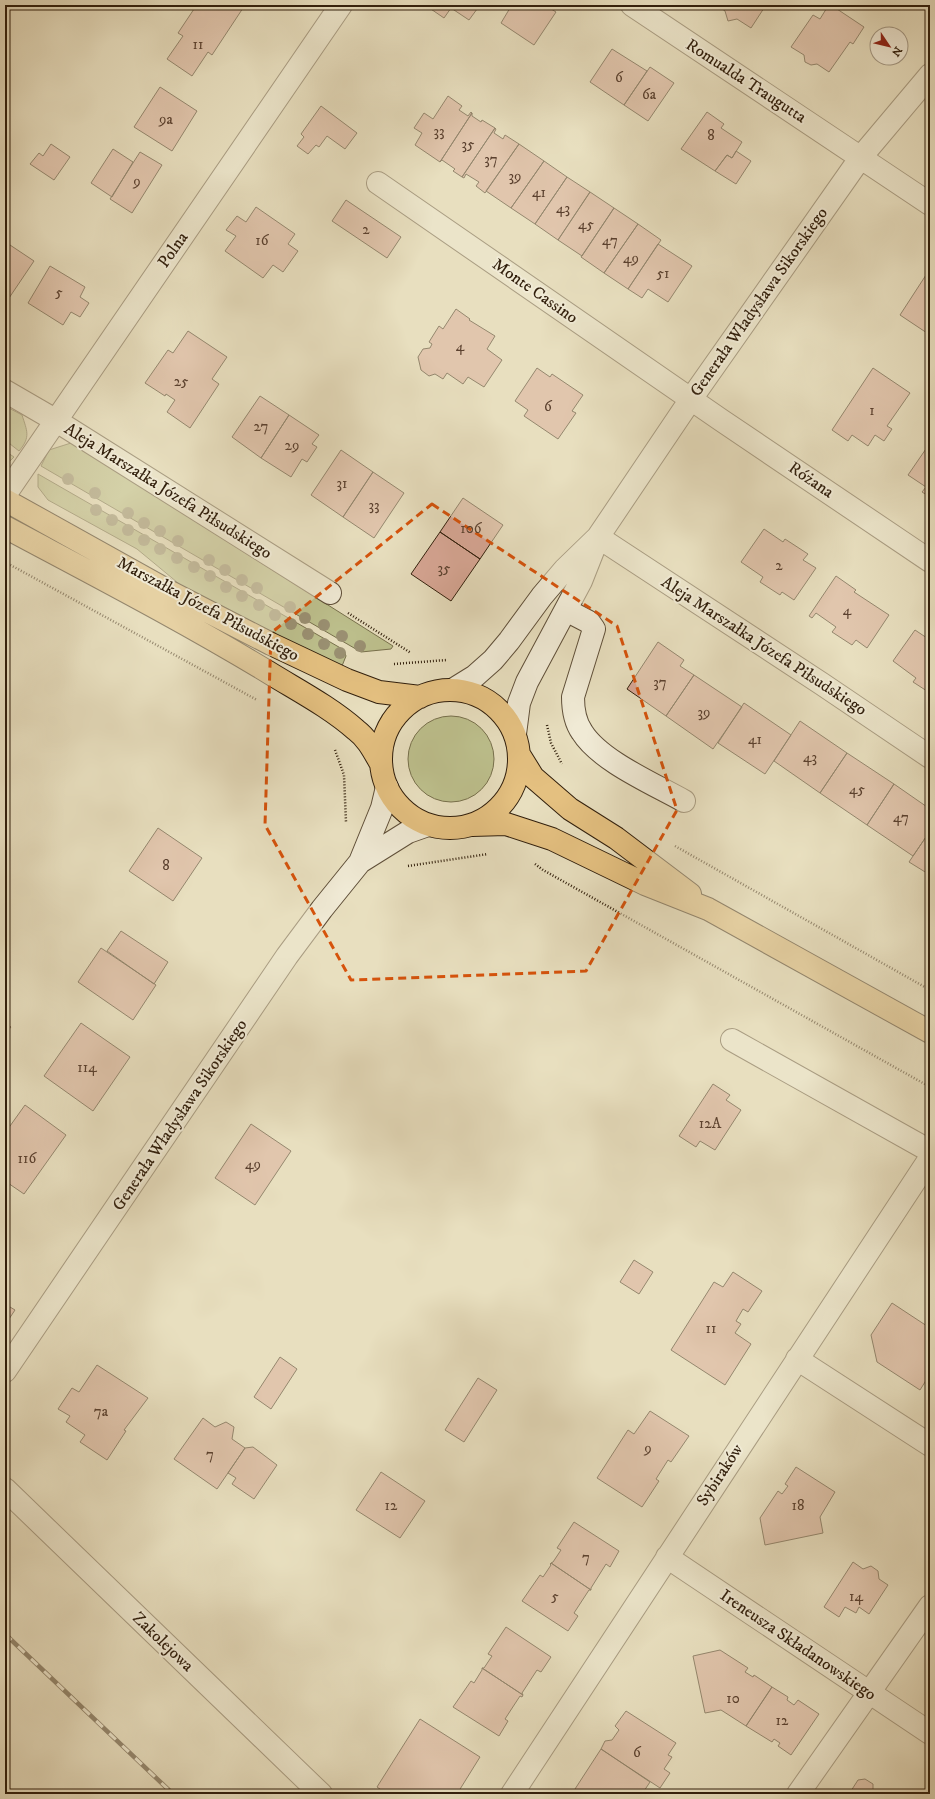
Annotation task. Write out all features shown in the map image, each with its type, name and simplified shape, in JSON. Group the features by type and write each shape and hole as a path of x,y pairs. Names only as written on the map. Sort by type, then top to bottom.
{"main road":[{"name":"Marszałka Józefa Piłsudskiego","path":"5,500 172,592 272,644 347,680 379,692 420,697"},
{"name":"Marszałka Józefa Piłsudskiego","path":"5,527 159,609 242,656 330,710 368,741 381,764"},
{"path":"472,825 492,814 507,798 517,778 520,756 515,734 505,716 491,703 473,693 454,690 436,691 420,697 403,708 390,724 382,744 381,764 387,787 397,803 411,816 428,825 450,828 472,825 506,824 552,839 645,884 708,909 930,1032"},
{"path":"520,756 534,777 570,809 616,838 650,862 708,909"}],"street":[{"name":"Polna","path":"5,495 341,5"},
{"name":"Romualda Traugutta","path":"632,5 930,204"},
{"name":"Generała Władysława Sikorskiego","path":"454,690 475,676 493,660 565,568 598,537 691,399 861,157 930,75"},
{"name":"Monte Cassino","path":"378,183 691,399"},
{"name":"Aleja Marszałka Józefa Piłsudskiego","path":"5,391 56,420 330,592"},
{"name":"Różana","path":"691,399 930,560"},
{"name":"Aleja Marszałka Józefa Piłsudskiego","path":"598,537 930,757"},
{"name":"Generała Władysława Sikorskiego","path":"515,734 519,703 527,682 581,581 598,537"},
{"path":"566,610 589,622 594,628 573,697 573,708 582,732 603,754 684,801"},
{"name":"Generała Władysława Sikorskiego","path":"5,1370 287,956 360,862 382,808 387,787"},
{"name":"Generała Władysława Sikorskiego","path":"360,862 408,832 428,825"},
{"path":"732,1040 930,1151"},
{"name":"Sybiraków","path":"512,1794 930,1158"},
{"path":"797,1359 930,1445"},
{"name":"Zakolejowa","path":"5,1489 321,1794"},
{"name":"Ireneusza Składanowskiego","path":"667,1557 930,1733"},
{"path":"798,1794 930,1606"}],"path":[{"path":"5,562 260,702"},
{"path":"330,592 334,604 411,653"},
{"path":"388,665 451,659"},
{"path":"334,746 343,770 345,815 348,827"},
{"path":"407,866 491,854"},
{"path":"533,862 543,870 930,1087"}],"highlighted area":[{"path":"432,504 617,626 677,810 586,971 351,980 265,825 271,633"}],"green space":[{"path":"5,406 22,415 27,438 19,451 5,440"},
{"path":"71,443 393,646 391,649 361,652 41,466 49,450"},
{"path":"5,451 14,457 5,466"},
{"path":"38,474 344,650 346,656 342,666 195,597 137,549 48,500 38,487"},
{"path":"451,716 467,719 475,723 487,735 491,743 494,759 491,775 487,783 475,795 467,799 451,802 435,799 427,795 415,783 411,775 408,759 411,743 415,735 427,723 435,719"}],"building":[{"path":"191,5 245,5 212,55 208,52 192,76 167,59 183,36 178,33 194,9"},
{"path":"425,5 480,5 469,20 451,8 444,18"},
{"path":"506,5 545,5 556,12 534,45 501,23 510,8"},
{"path":"717,5 766,5 751,28 737,19 728,21 725,11"},
{"path":"827,5 831,5 864,27 853,44 850,42 829,72 817,64 811,65 805,62 804,55 791,47 813,15 820,19 828,6"},
{"path":"612,49 647,71 624,105 590,82"},
{"path":"650,67 674,83 648,121 624,105"},
{"path":"160,87 197,111 172,151 134,127"},
{"path":"448,96 462,106 459,110 468,116 471,112 472,113 440,162 415,145 422,133 414,128 424,113 433,119"},
{"path":"321,106 357,133 345,149 327,136 319,147 316,145 308,154 297,146 304,137 301,134"},
{"path":"707,112 724,124 721,128 742,142 732,158 727,155 715,171 681,149"},
{"path":"472,113 472,116 481,122 482,120 495,128 462,177 453,171 455,169 442,160 440,162"},
{"path":"495,128 494,133 503,139 505,135 519,144 485,193 476,186 479,182 466,174 464,178 462,177"},
{"path":"51,144 70,157 54,180 30,164 39,153 43,156"},
{"path":"519,144 544,161 511,208 486,191"},
{"path":"113,149 133,162 112,197 91,183"},
{"path":"736,151 751,161 736,184 715,171 727,155 732,158"},
{"path":"140,152 162,165 132,213 110,199"},
{"path":"544,161 567,177 535,224 511,208"},
{"path":"567,177 590,192 558,240 535,224"},
{"path":"590,192 614,208 582,256 558,240"},
{"path":"346,200 401,237 387,258 332,221"},
{"path":"256,207 295,234 288,244 298,251 283,272 273,265 263,278 225,251 236,236 226,230 237,216 246,222"},
{"path":"614,208 638,224 604,273 581,257"},
{"path":"638,224 661,240 628,289 604,273"},
{"path":"7,243 34,261 5,304 5,246"},
{"path":"658,244 692,266 668,302 648,289 642,298 628,289"},
{"path":"50,266 85,287 80,297 89,303 80,317 71,312 63,325 28,303"},
{"path":"926,275 930,277 930,335 900,315"},
{"path":"456,309 470,319 469,320 495,336 487,349 502,360 484,387 468,377 463,384 447,373 443,379 435,374 429,376 421,370 418,357 423,349 430,348 432,344 429,342 439,326 443,329"},
{"path":"188,331 227,357 212,379 219,384 190,428 167,412 175,400 166,394 165,396 145,383 168,350 173,353"},
{"path":"537,368 550,377 552,374 583,395 572,411 576,413 558,439 524,416 528,410 515,401"},
{"path":"873,368 910,393 887,426 892,429 884,441 875,435 868,446 852,435 848,441 832,430"},
{"path":"260,396 289,415 261,458 232,437"},
{"path":"289,415 319,435 312,444 317,447 307,462 302,459 291,477 261,458"},
{"path":"930,443 930,497 922,492 926,487 908,475"},
{"path":"341,450 373,472 343,517 311,495"},
{"path":"373,472 404,493 374,538 343,517"},
{"path":"463,498 503,525 480,559 440,532"},
{"path":"764,529 783,542 785,539 808,554 803,560 816,568 794,600 782,592 780,595 760,582 763,577 741,562"},
{"path":"440,532 480,559 451,601 411,574"},
{"path":"836,576 856,590 854,592 889,615 867,648 856,640 852,645 832,632 836,627 816,613 812,618 809,616"},
{"path":"915,630 930,640 930,693 913,682 916,678 893,661"},
{"path":"658,642 684,660 680,666 694,675 666,716 627,689"},
{"path":"694,675 742,707 713,749 666,716"},
{"path":"744,703 791,735 765,774 718,743"},
{"path":"800,721 847,753 820,793 774,761"},
{"path":"847,753 894,784 867,825 820,793"},
{"path":"894,784 930,809 930,831 913,856 867,825"},
{"path":"158,828 202,858 173,901 129,871"},
{"path":"930,831 930,875 909,862"},
{"path":"121,931 168,962 154,984 107,951"},
{"path":"101,948 156,985 133,1020 78,982"},
{"path":"5,1022 11,1027 5,1034"},
{"path":"81,1023 130,1057 93,1111 44,1076"},
{"path":"713,1084 730,1095 726,1100 741,1110 715,1150 700,1141 696,1147 679,1136"},
{"path":"25,1105 66,1135 24,1194 5,1181 5,1133"},
{"path":"251,1124 291,1151 255,1205 215,1178"},
{"path":"634,1260 653,1272 639,1294 620,1282"},
{"path":"733,1272 762,1291 748,1312 743,1309 736,1321 741,1324 735,1333 751,1344 725,1385 671,1350 714,1282 723,1287"},
{"path":"892,1303 930,1328 930,1374 920,1390 877,1362 871,1335"},
{"path":"5,1304 15,1310 5,1325"},
{"path":"280,1357 297,1369 271,1409 254,1397"},
{"path":"97,1365 148,1398 124,1430 126,1431 107,1460 80,1442 85,1435 66,1422 70,1416 58,1409 72,1388 79,1392"},
{"path":"478,1378 497,1390 464,1442 445,1430"},
{"path":"650,1411 689,1436 671,1462 668,1460 656,1479 659,1481 642,1507 597,1478 628,1430 634,1434"},
{"path":"203,1418 215,1427 226,1422 234,1427 232,1439 245,1448 217,1489 174,1459"},
{"path":"253,1447 277,1465 254,1499 232,1484 236,1478 228,1473 245,1448"},
{"path":"796,1467 835,1492 820,1517 823,1533 765,1545 760,1518 778,1491 782,1494 788,1486 785,1484"},
{"path":"381,1472 425,1501 400,1538 356,1510"},
{"path":"574,1522 619,1551 610,1567 606,1564 591,1590 551,1563 561,1550 557,1548"},
{"path":"853,1562 863,1569 871,1566 878,1571 879,1579 888,1585 869,1614 859,1607 856,1613 845,1607 839,1617 824,1607"},
{"path":"551,1563 591,1590 589,1590 574,1613 578,1616 568,1631 522,1601 540,1575 543,1577"},
{"path":"506,1627 551,1657 541,1672 537,1670 522,1693 523,1695 482,1668 484,1668 492,1656 488,1654"},
{"path":"720,1650 748,1668 745,1672 753,1677 754,1675 772,1687 746,1726 721,1710 705,1713 693,1656"},
{"path":"482,1668 523,1695 522,1697 520,1696 505,1719 508,1721 499,1736 453,1707 471,1681 474,1683"},
{"path":"772,1687 788,1697 787,1700 794,1705 798,1700 819,1714 791,1755 778,1746 780,1743 774,1739 772,1742 746,1726"},
{"path":"626,1711 676,1743 668,1755 672,1757 664,1769 670,1773 660,1788 601,1749 605,1741 612,1740 619,1730 615,1726"},
{"path":"420,1719 480,1757 457,1794 387,1794 377,1787"},
{"path":"601,1749 650,1782 642,1794 583,1794 575,1789"},
{"path":"865,1779 873,1784 874,1794 849,1794 858,1780"}],"railway":[{"path":"5,1634 173,1794"}]}
